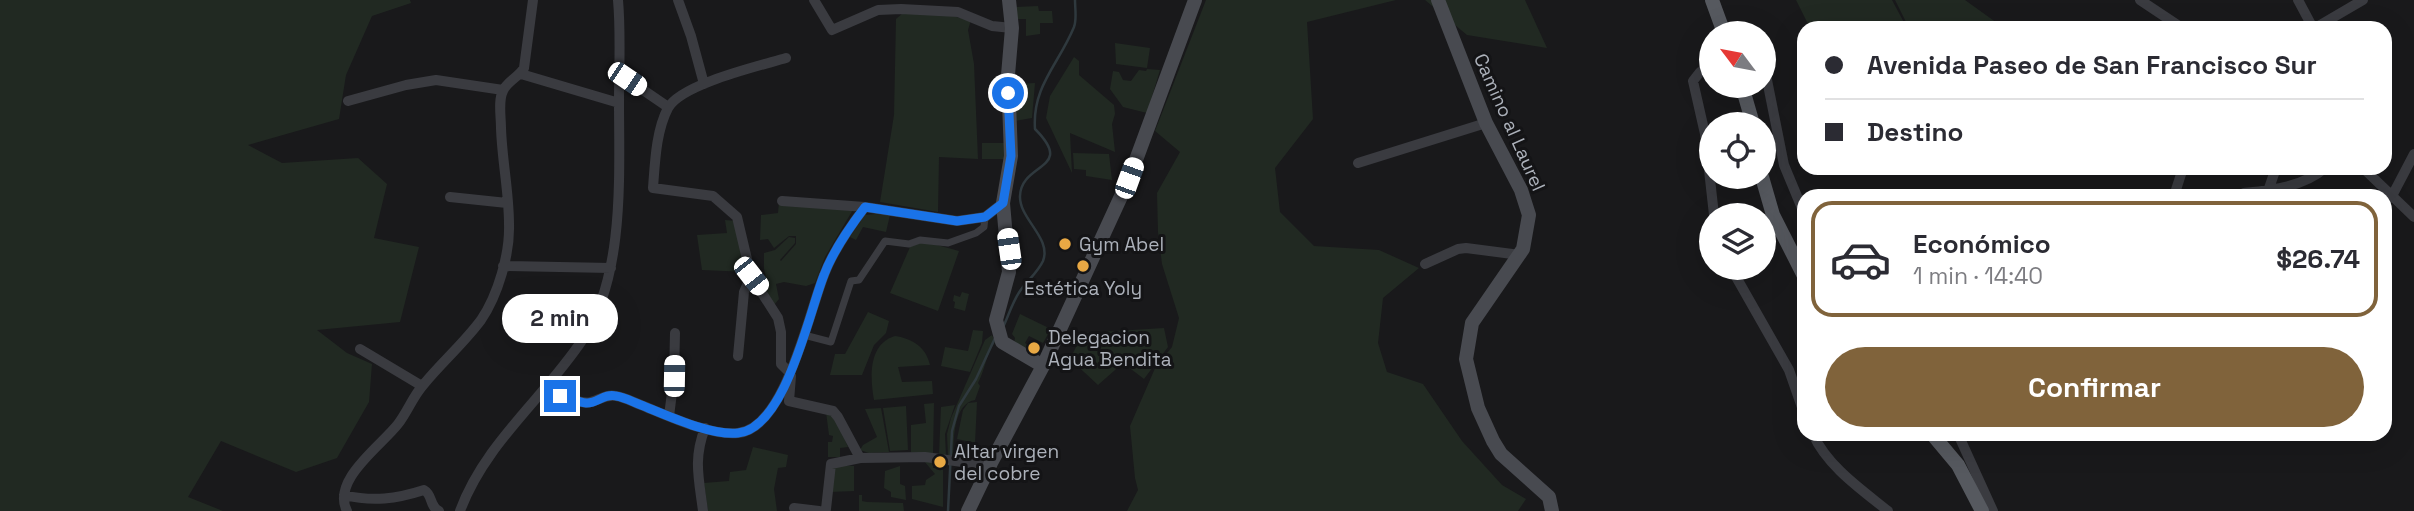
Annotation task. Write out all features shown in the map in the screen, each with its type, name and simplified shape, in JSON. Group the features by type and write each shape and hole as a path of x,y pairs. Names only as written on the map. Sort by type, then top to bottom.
{"main road":[{"path":"1009,0 1012,27 1008,75 1011,156 1003,203 1009,272 996,320 998,331 1008,347 1044,366"},
{"path":"968,511 995,454 1044,366 1129,178 1195,0"},
{"name":"Camino al Laurel","path":"1438,0 1486,123 1521,190 1529,215 1520,255 1472,323 1466,359 1478,408 1493,441 1501,454 1549,497 1552,511"},
{"path":"1712,0 1719,21"},
{"path":"1765,189 1773,215 1797,262"},
{"path":"1938,441 1958,465 1982,511"}],"street":[{"path":"347,511 344,495 356,469 396,427 422,386 480,321 493,297 503,266 509,225 502,145 503,90 521,74 527,56 533,0"},
{"path":"452,511 460,511 484,462 584,337 600,304 611,268 620,154 618,0"},
{"path":"678,0 704,83"},
{"path":"814,0 832,30 877,10 901,9 958,12 992,26 1012,27"},
{"path":"2140,0 2172,21"},
{"path":"2298,0 2310,21"},
{"path":"2326,21 2363,0"},
{"path":"786,58 704,83 676,97 668,107 659,136 653,189 713,196 735,213 740,223 751,276 778,318 781,364 792,377 789,401 833,411 860,458"},
{"path":"1699,73 1693,80 1705,134 1713,203"},
{"path":"521,74 619,103"},
{"path":"627,79 668,107"},
{"path":"348,101 436,80 503,90"},
{"path":"1771,98 1784,165 1797,196"},
{"path":"1358,163 1486,123"},
{"path":"2392,191 2414,154"},
{"path":"2278,189 2316,175"},
{"path":"2369,175 2380,189"},
{"path":"450,197 507,203"},
{"path":"782,201 865,207 957,221 985,217 1003,203"},
{"path":"2392,201 2414,217"},
{"path":"560,396 590,403 606,395 617,396 705,428 730,433 750,429 778,398 790,373 824,274 865,207"},
{"path":"804,335 831,342 851,281 859,280 885,241 909,244 920,240 948,243 976,233 984,227 985,217"},
{"path":"1424,264 1466,247 1520,255"},
{"path":"503,266 611,268"},
{"path":"738,356 744,292 751,276"},
{"path":"1738,280 1789,370 1797,393"},
{"path":"669,416 674,387 675,333"},
{"path":"360,349 422,386"},
{"path":"703,511 696,459 705,428"},
{"path":"1817,441 1851,481 1888,511"},
{"path":"1961,441 1993,511"},
{"path":"794,508 821,511 826,509 831,464 834,462 860,458 925,457 985,465"},
{"path":"344,495 362,499 387,498 410,496 424,490 439,511"}],"shaded area":[{"path":"0,0 410,0 411,3 372,16 346,75 339,119 248,145 282,163 358,158 387,184 374,238 419,247 400,322 317,330 347,353 372,364 369,402 337,458 296,472 221,441 188,497 223,511 0,511"},
{"path":"1206,0 1396,0 1307,22 1313,119 1275,168 1280,212 1314,246 1379,250 1419,268 1383,298 1378,343 1387,372 1423,384 1462,441 1502,485 1526,499 1518,511 1127,511 1138,490 1130,426 1156,366 1172,347 1179,318 1162,264 1157,193 1180,152 1155,131"},
{"path":"1425,0 1525,0 1547,48 1467,35"},
{"path":"1796,0 1892,0 1903,21 1806,21"},
{"path":"1895,0 1965,0 1994,21 1906,21"},
{"path":"1038,6 1039,11 1052,11 1053,23 1040,23 1040,34 1026,36 1026,19 1015,19 1014,7"},
{"path":"932,12 971,20 968,30 974,64 978,159 939,157 938,212 880,202 894,115 896,19 903,13"},
{"path":"1115,43 1150,48 1147,68 1116,64"},
{"path":"1074,57 1079,61 1079,75 1114,105 1112,124 1115,152 1070,133 1072,173 1046,118 1050,96"},
{"path":"1139,70 1160,70 1147,113 1123,107 1110,89 1113,71 1119,72 1123,80 1131,81"},
{"path":"1012,80 1017,80 1018,84 1035,83 1032,118 1014,121"},
{"path":"982,143 1007,143 1007,159 982,159"},
{"path":"1073,153 1109,154 1112,180 1086,176 1086,170 1074,169"},
{"path":"779,202 854,208 825,257 815,283 806,286 784,282 776,284 779,299 774,305 761,283 767,282 764,253 775,250 789,237 795,238 795,243 781,261 796,244 796,236 789,236 774,248 768,239 760,240 761,215 778,213"},
{"path":"865,215 890,215 886,232 863,227 856,240 850,237"},
{"path":"725,220 736,221 747,272 702,270 697,235 727,233"},
{"path":"918,243 930,243 959,251 938,311 890,293 910,247"},
{"path":"962,292 969,294 965,311 954,308 954,295 960,297"},
{"path":"868,312 889,321 886,333 874,345 862,375 830,375 835,354 845,354"},
{"path":"1020,314 1051,329 1043,343 1029,336 1025,343 1028,345 1026,350 1014,343 1012,334"},
{"path":"1164,328 1168,347 1144,379 1123,363 1098,385 1070,359 1083,333"},
{"path":"973,330 983,331 982,343 970,372 941,366 945,347 968,351"},
{"path":"992,335 995,342 978,383 980,386 975,400 962,408 956,423 953,456 948,457 947,434 951,418 985,340"},
{"path":"895,336 918,345 930,365 898,367 902,382 932,381 933,394 874,400 872,372 875,354 886,340"},
{"path":"977,402 975,443 957,439 963,410 968,403"},
{"path":"934,403 933,455 911,452 911,425 926,423 924,404"},
{"path":"955,405 945,434 946,456 939,455 941,407"},
{"path":"906,406 908,450 890,451 883,408"},
{"path":"881,408 889,452 869,453 860,450 863,445 877,437 865,409"},
{"path":"826,412 836,418 848,447 840,448 840,457 828,457 828,442 832,442 833,436 829,435"},
{"path":"753,447 788,455 786,467 778,468 774,489 777,511 708,511 704,483 729,481 730,472 746,470"},
{"path":"924,461 933,463 933,468 943,468 943,507 912,499 912,486 925,485 926,480 935,474"},
{"path":"854,466 854,491 830,492 832,467"},
{"path":"900,466 900,484 905,486 906,500 891,497 891,492 884,488 885,471"},
{"path":"859,495 862,495 862,501 867,502 903,503 904,511 859,511"}],"waterway":[{"path":"1004,325 1018,295 1038,269 1045,253 1039,236 1024,213 1020,196 1029,177 1049,159 1050,152 1046,142 1035,129 1035,114 1042,88 1074,27 1075,0"},
{"path":"948,511 952,431 959,406 976,379 996,336"}],"place":[{"name":"Gym Abel","path":"1065,244"},
{"name":"Estética Yoly","path":"1083,266"},
{"name":"Delegacion Agua Bendita","path":"1034,348"},
{"name":"Altar virgen del cobre","path":"940,462"}],"route":[{"path":"560,396 590,403 606,395 617,396 715,430 739,433 750,429 778,398 794,368 824,274 852,224 865,207 957,221 985,217 1003,203 1011,156 1008,93"}]}
